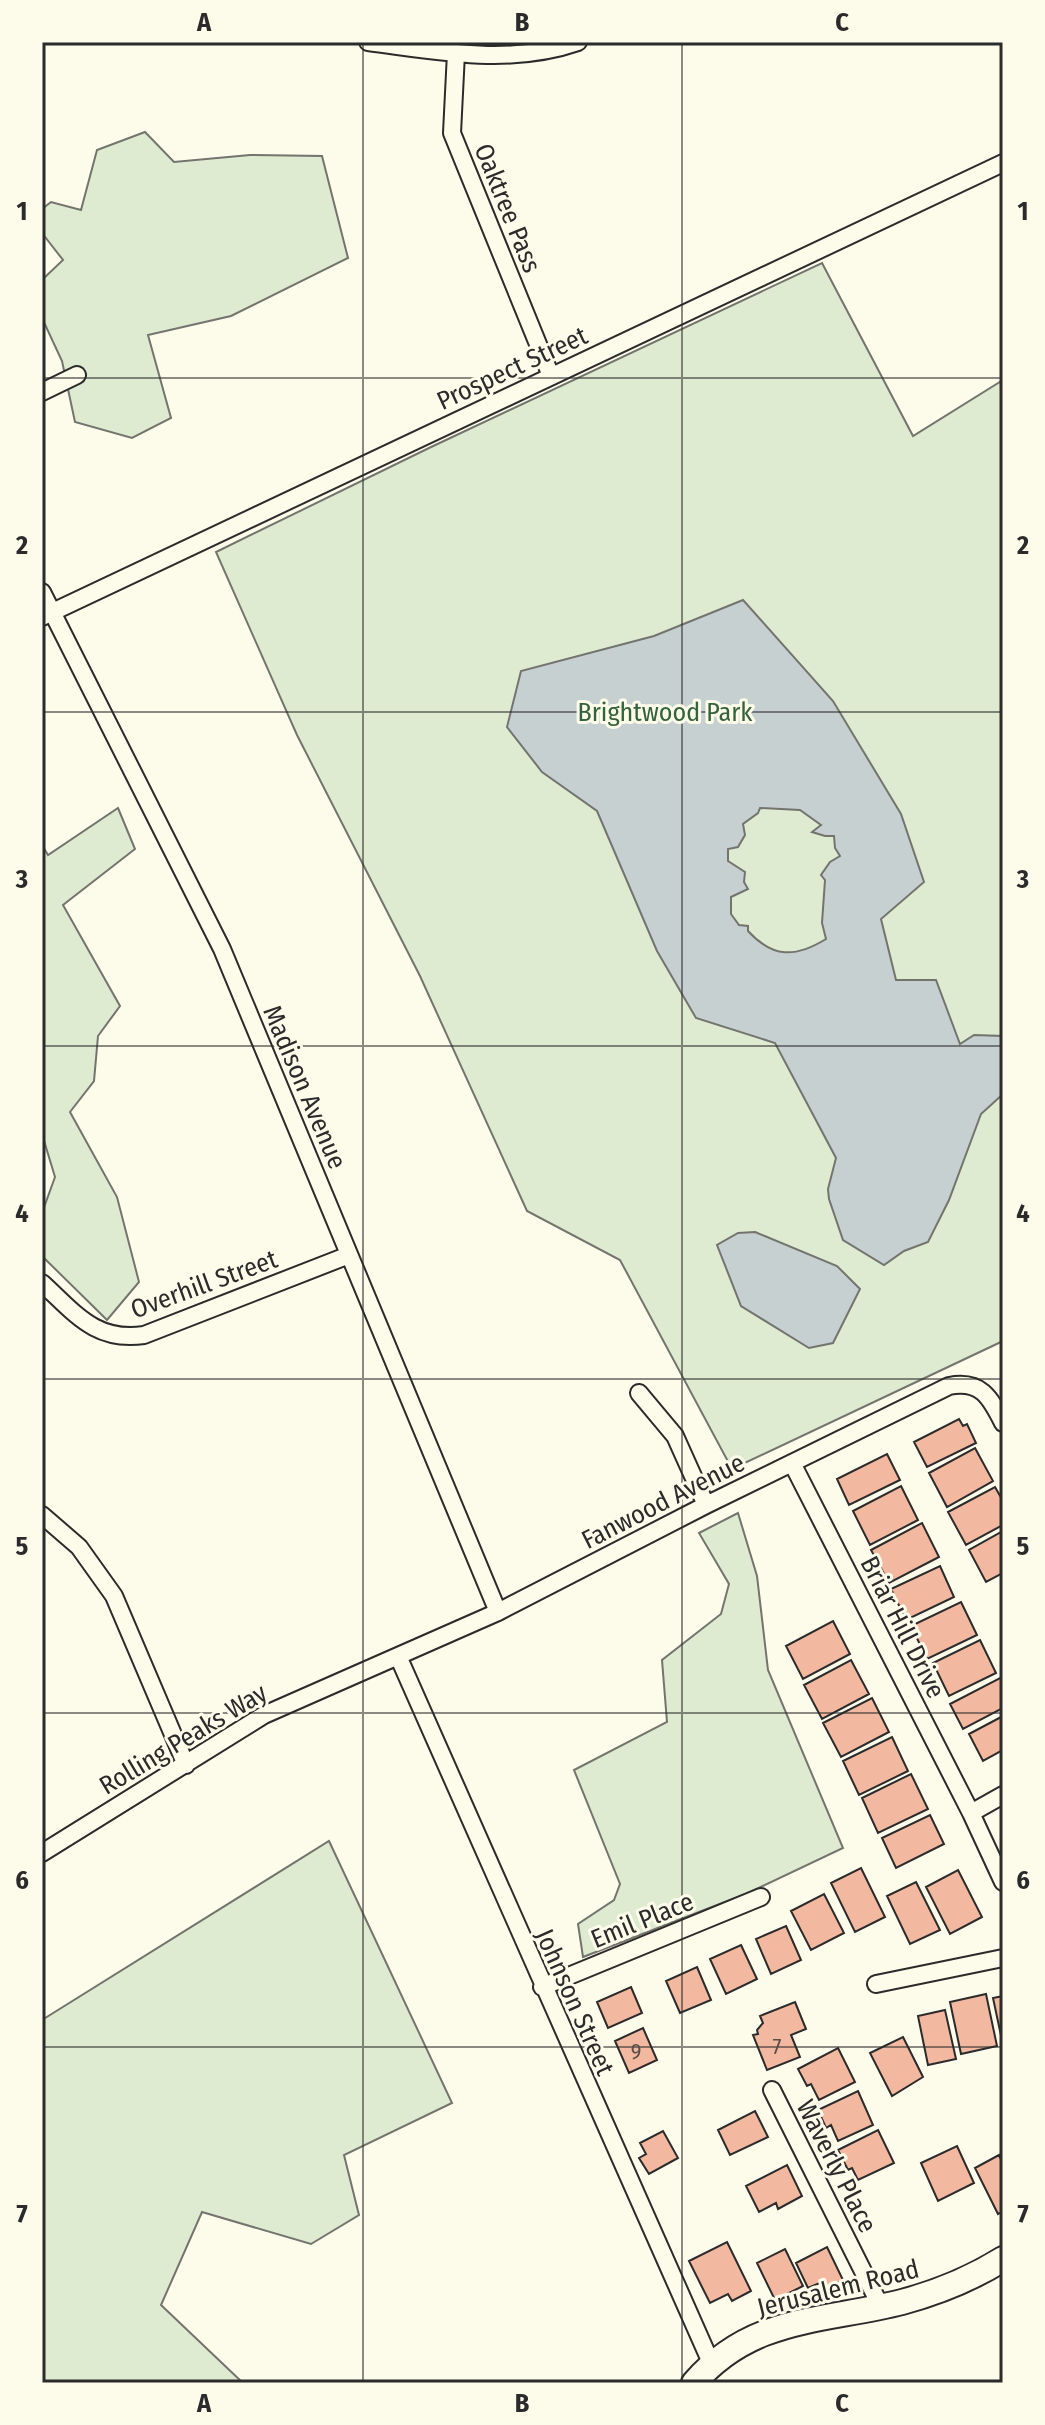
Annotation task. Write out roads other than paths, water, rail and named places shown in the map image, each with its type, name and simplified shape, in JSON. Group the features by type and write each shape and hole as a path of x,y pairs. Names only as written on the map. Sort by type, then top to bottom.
{"street":[{"path":"368,42 456,53 513,56 578,42"},
{"name":"Oaktree Pass","path":"456,53 452,133 551,376"},
{"name":"Prospect Street","path":"47,615 1003,163"},
{"path":"42,392 77,375"},
{"name":"Madison Avenue","path":"42,592 47,615 222,949 498,1612"},
{"name":"Overhill Street","path":"42,1283 97,1330 122,1338 144,1335 349,1255"},
{"name":"Fanwood Avenue","path":"398,1656 498,1612 706,1505 949,1386 963,1383 984,1393 1003,1423"},
{"path":"639,1393 675,1436 706,1505"},
{"name":"Briar Hill Drive","path":"792,1463 971,1813 1003,1882"},
{"path":"42,1515 79,1547 114,1596 186,1765"},
{"name":"Rolling Peaks Way","path":"42,1853 264,1715 398,1656"},
{"name":"Johnson Street","path":"398,1656 712,2365"},
{"path":"971,1813 1003,1795"},
{"name":"Emil Place","path":"542,1987 761,1897"},
{"path":"876,1984 1003,1958"},
{"name":"Waverly Place","path":"772,2090 881,2307"},
{"name":"Jerusalem Road","path":"694,2383 732,2349 768,2330 939,2292 973,2278 1003,2259"}],"park label":[{"name":"Brightwood Park","path":"665,712"}]}
